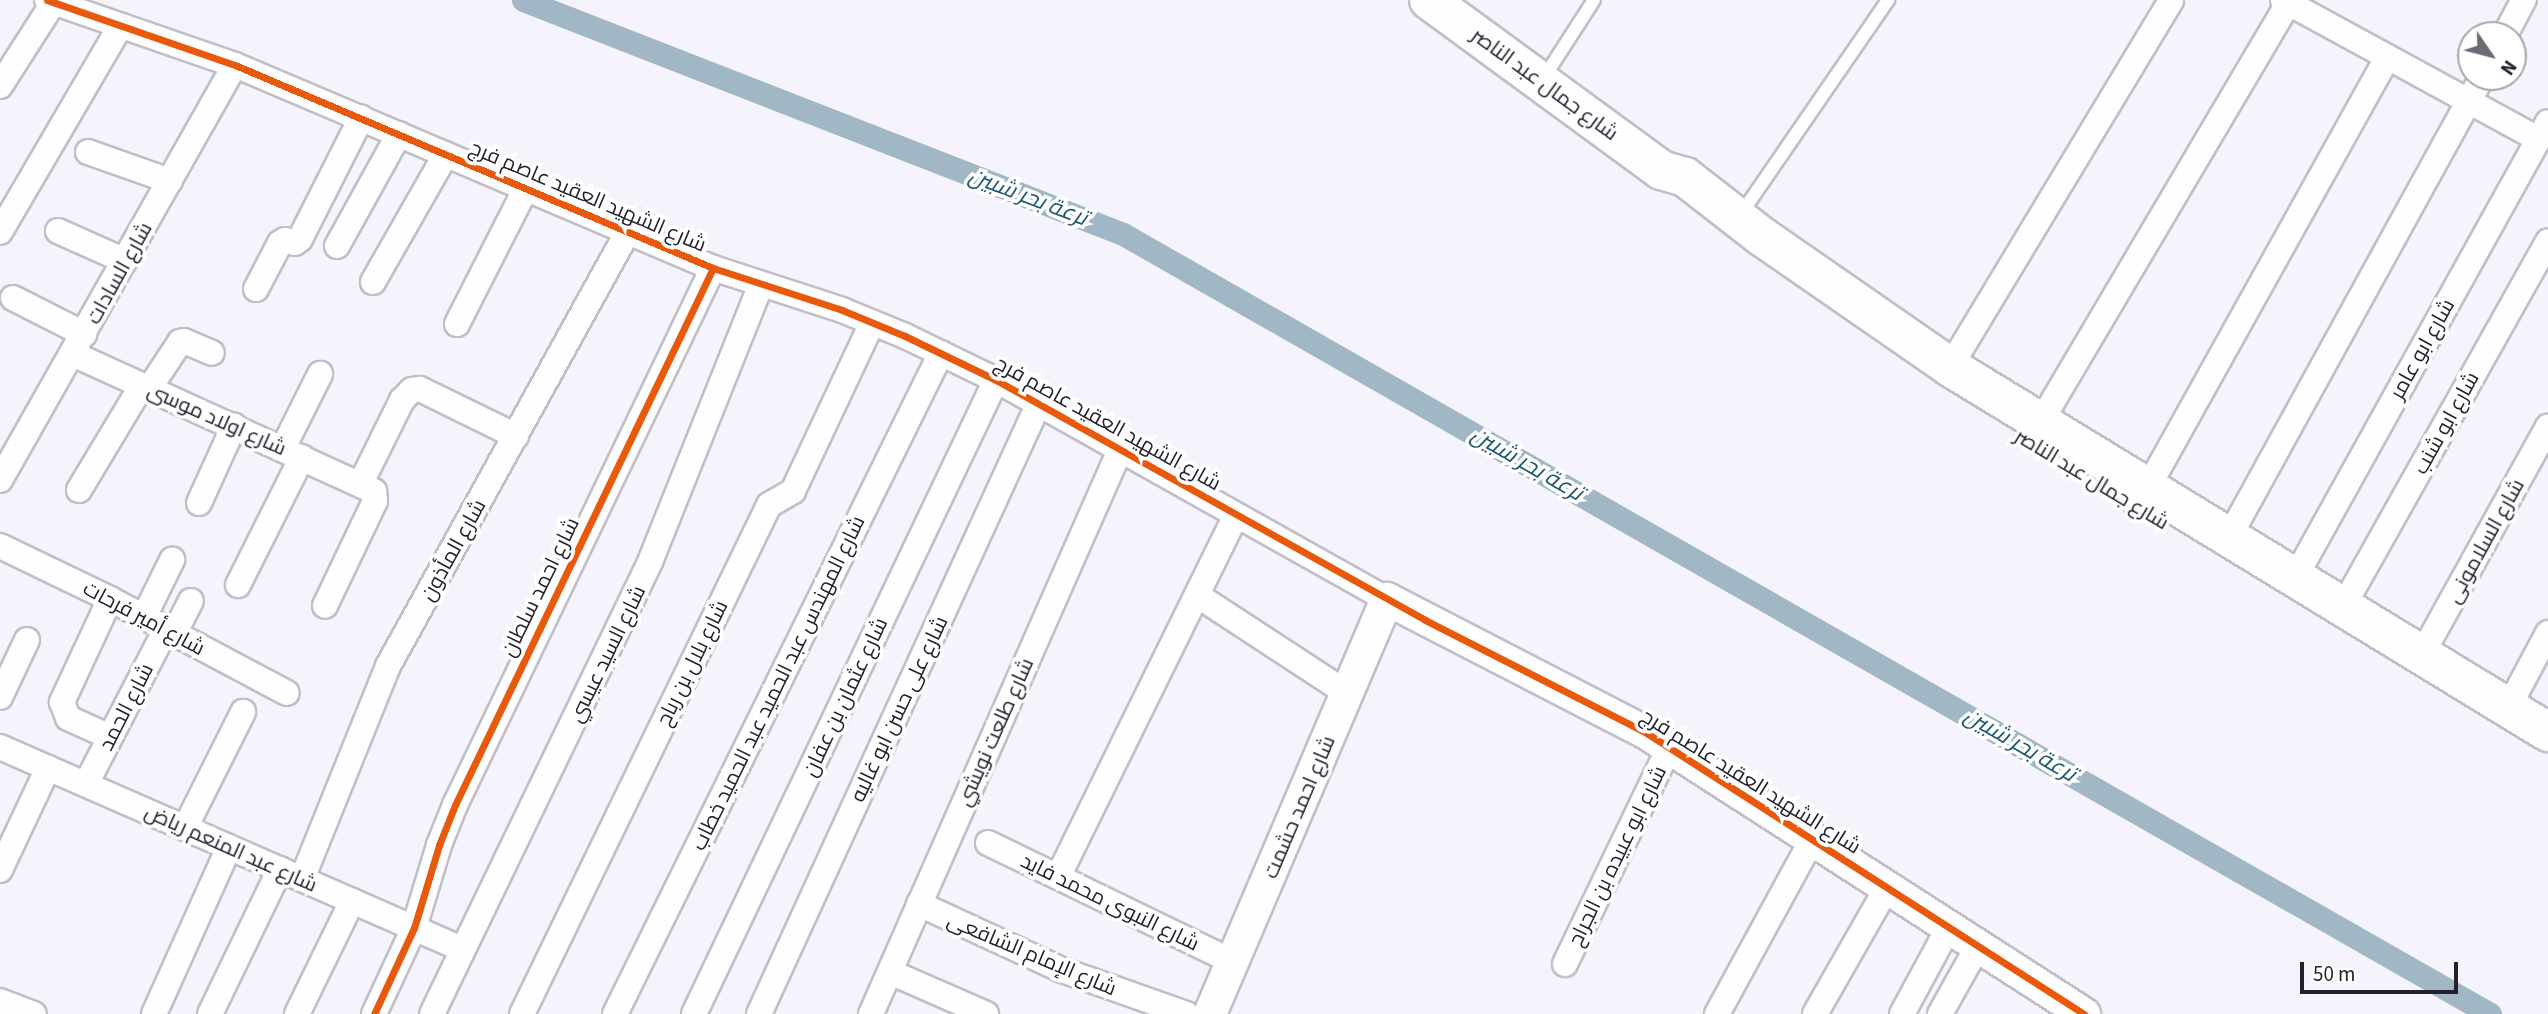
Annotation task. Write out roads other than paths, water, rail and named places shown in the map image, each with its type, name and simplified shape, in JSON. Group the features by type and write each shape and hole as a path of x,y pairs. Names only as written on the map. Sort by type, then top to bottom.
{"main road":[{"name":"شارع جمال عبد الناصر","path":"1429,0 1661,170 1679,196 1834,313 2034,446 2229,537 2548,732"},
{"name":"شارع جمال عبد الناصر","path":"1661,170 1685,177 1950,367 2040,423 2143,498 2548,755"}],"street":[{"path":"1950,367 2171,0"},
{"path":"2513,21 2524,0"},
{"path":"0,86 50,1"},
{"name":"شارع الشهيد العقيد عاصم فرج","path":"50,1 235,65 713,268 872,323 996,380 1387,599 1669,748 1978,946 2064,1009"},
{"path":"2040,423 2285,1 2468,102 2543,130"},
{"path":"0,232 120,27"},
{"path":"2143,498 2387,58"},
{"name":"شارع السادات","path":"0,480 235,65"},
{"path":"2229,537 2474,91"},
{"path":"256,289 280,243 285,240 295,243 300,239 361,118"},
{"name":"شارع ابو عامر","path":"2296,576 2543,130"},
{"path":"337,246 398,134"},
{"path":"88,152 170,181"},
{"path":"373,282 446,154"},
{"path":"457,324 526,188"},
{"path":"58,231 125,261"},
{"name":"شارع المأذون","path":"210,1014 291,874 388,666 628,232"},
{"name":"شارع ابو شنب","path":"2344,605 2548,241"},
{"name":"شارع احمد سلطان","path":"374,1014 414,928 436,855 455,805 713,268"},
{"name":"شارع السيد عيسي","path":"432,1014 650,562 761,284"},
{"name":"شارع اولاد موسى","path":"13,298 146,387 361,483"},
{"name":"شارع بلال بن رباح","path":"522,1014 769,505 793,491 872,323"},
{"path":"79,491 146,387 180,342 184,341 212,353"},
{"name":"شارع المهندس عبد الحميد عبد الحميد خطاب","path":"615,1014 942,353"},
{"path":"238,586 293,453 320,374"},
{"name":"شارع عثمان بن عفان","path":"694,1014 996,380"},
{"path":"325,606 376,497 371,488 361,483 402,400 416,389 516,436"},
{"name":"شارع على حسن ابو غاليه","path":"760,1014 1039,403"},
{"path":"199,503 234,426"},
{"name":"شارع السلامونى","path":"2422,654 2548,428"},
{"name":"شارع طلعت نويشي","path":"871,1014 1120,450"},
{"path":"1058,877 1236,515"},
{"name":"شارع أمير فرحات","path":"0,546 110,599 287,694"},
{"path":"144,617 172,561"},
{"path":"1197,595 1347,693"},
{"path":"110,599 62,702 68,718 110,737"},
{"name":"شارع احمد حشمت","path":"1210,1014 1387,599"},
{"name":"شارع الحمد","path":"86,784 170,631 191,601"},
{"path":"2508,708 2548,633"},
{"path":"0,697 27,639"},
{"path":"185,828 243,712"},
{"name":"شارع عبد المنعم رياض","path":"0,747 462,949"},
{"name":"شارع ابو عبيده بن الجراح","path":"1565,964 1669,748"},
{"path":"0,870 48,768"},
{"path":"1717,1014 1812,840"},
{"name":"شارع النبوى محمد فايد","path":"988,843 1233,962"},
{"path":"153,1014 229,847"},
{"path":"1815,1014 1887,888"},
{"path":"297,1014 352,901"},
{"name":"شارع الإمام الشافعى","path":"919,904 1052,966 1186,1014"},
{"path":"1902,1014 1949,927"},
{"path":"1940,1014 1978,946"},
{"path":"890,972 986,1014"},
{"path":"0,1001 34,1014"},
{"path":"1125,1014 1152,1002"}],"lane":[{"path":"1542,81 1594,0"},
{"path":"1739,218 1888,0"}],"waterway":[{"name":"ترعة بحر شبين","path":"523,0 1123,234 2490,1014"}]}
